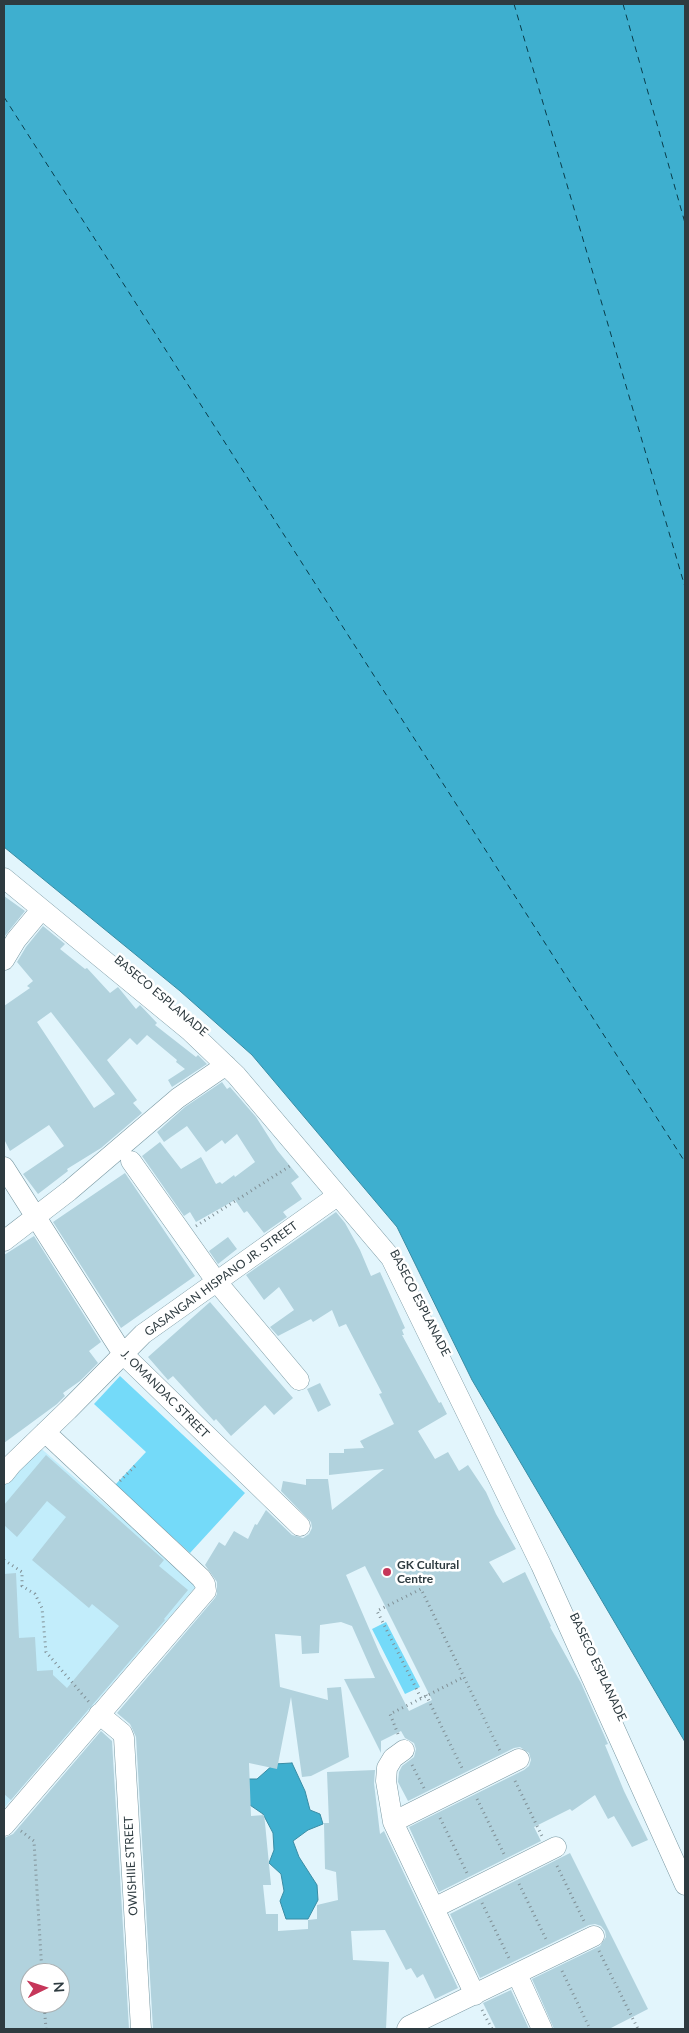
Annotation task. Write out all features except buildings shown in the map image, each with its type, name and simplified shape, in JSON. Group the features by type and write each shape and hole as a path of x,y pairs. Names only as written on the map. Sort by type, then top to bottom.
{"street":[{"name":"BASECO ESPLANADE","path":"4,864 240,1062 339,1179 390,1243 592,1654 685,1854"},
{"path":"4,878 190,1031 226,1065 392,1258 541,1565 685,1884"},
{"path":"4,960 16,940 41,910"},
{"path":"4,1241 35,1218 178,1098 226,1065"},
{"path":"131,1161 216,1281 299,1380"},
{"name":"J. OMANDAC STREET","path":"4,1167 123,1354 300,1526"},
{"name":"GASANGAN HISPANO JR. STREET","path":"4,1471 46,1432 143,1334 338,1196"},
{"path":"6,1823 206,1591 205,1584 201,1578 46,1432"},
{"name":"OWISHIIE STREET","path":"99,1714 122,1732 124,1738 140,2029"},
{"path":"404,1750 393,1758 387,1768 386,1781 393,1822 475,1995"},
{"path":"393,1822 514,1762"},
{"path":"434,1908 553,1848"},
{"path":"407,2029 593,1937"},
{"path":"517,1974 542,2029"}],"path":[{"path":"183,1234 303,1159 304,1155"},
{"path":"5,1562 22,1572 22,1586 35,1594 42,1608 46,1652 99,1714"},
{"path":"421,1698 377,1611 421,1589 464,1676 514,1762 593,1937 638,2029"},
{"path":"464,1676 390,1714 404,1750 432,1802 517,1974"},
{"path":"6,1823 34,1841 41,1963"},
{"path":"45,2013 46,2029"}],"shaded area":[{"path":"4,4 685,4 685,1742 472,1380 397,1227 252,1055 180,991 4,847"},
{"path":"120,1376 245,1493 190,1553 115,1485 146,1452 94,1404"},
{"path":"37,1445 198,1584 4,1808 4,1483"},
{"path":"386,1622 420,1687 405,1694 372,1629"},
{"path":"292,1763 305,1791 310,1810 320,1814 323,1824 308,1830 293,1841 299,1857 317,1885 318,1900 308,1919 286,1919 280,1901 284,1891 281,1874 269,1863 274,1850 273,1833 263,1814 247,1803 244,1779 257,1779 274,1764"}],"ferry route":[{"path":"514,4 685,587"},
{"path":"623,4 685,223"},
{"path":"4,97 685,1162"}],"place":[{"name":"GK Cultural Centre","path":"387,1572"}]}
